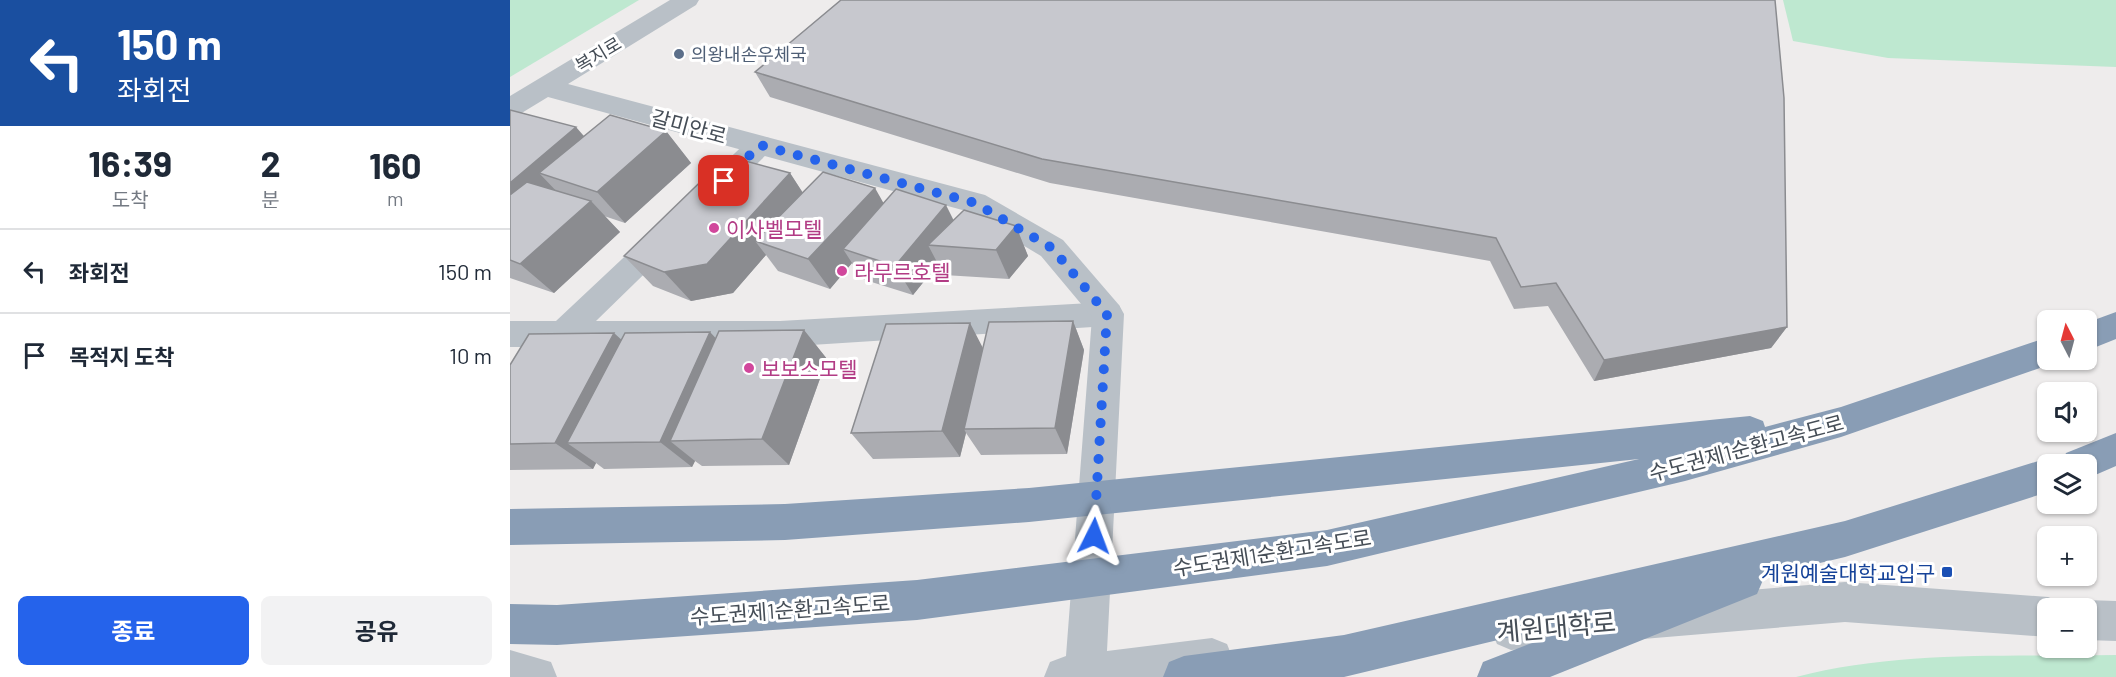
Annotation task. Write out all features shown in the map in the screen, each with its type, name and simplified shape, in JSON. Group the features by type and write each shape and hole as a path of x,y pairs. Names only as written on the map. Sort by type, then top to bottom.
{"highway":[{"path":"2097,333 2116,325"},
{"name":"수도권제1순환고속도로","path":"510,624 557,625 917,600 1327,548 1686,465 1841,422 2037,355"},
{"path":"510,527 785,522 1029,505 1841,422"},
{"path":"2097,457 2116,449"},
{"path":"1498,677 1845,539 2037,478"},
{"path":"1184,677 1344,656 1845,539"}],"street":[{"name":"복지로","path":"510,108 687,0"},
{"name":"갈미안로","path":"545,87 975,203 1052,248 1107,314"},
{"path":"563,334 760,145"},
{"path":"510,334 780,334 1107,314 1078,676"},
{"name":"계원대학로","path":"1078,676 1326,646 1845,602 2037,616"},
{"path":"2097,620 2116,621"},
{"path":"510,671 536,677"}],"green space":[{"path":"510,0 639,0 510,77"},
{"path":"1783,0 2116,0 2116,67 1888,58 1793,41"},
{"path":"2097,655 2116,655 2116,677 1796,677 1835,668 1915,659 2037,656 2037,658 2097,658"}],"building":[{"path":"841,0 1775,0 1784,98 1787,327 1604,360 1556,283 1521,287 1496,238 1042,159 755,72"},
{"path":"510,110 576,127 510,183"},
{"path":"610,115 666,131 597,192 539,173"},
{"path":"727,156 790,173 707,264 664,272 624,256"},
{"path":"823,172 875,188 808,259 755,241"},
{"path":"527,182 591,201 520,264 510,260 510,195"},
{"path":"896,189 946,205 895,266 843,249"},
{"path":"964,210 1016,226 996,250 928,245"},
{"path":"1073,321 1055,428 964,429 989,322"},
{"path":"970,323 942,431 851,433 886,324"},
{"path":"804,330 762,439 670,441 719,331"},
{"path":"710,332 660,442 567,443 625,333"},
{"path":"614,333 555,443 510,444 510,365 529,334"}],"place":[{"name":"의왕내손우체국","path":"679,54"},
{"name":"이사벨모텔","path":"714,228"},
{"name":"라무르호텔","path":"842,271"},
{"name":"보보스모텔","path":"749,368"},
{"name":"계원예술대학교입구","path":"1947,572"}],"route":[{"path":"724,181 760,145 975,203 1052,248 1107,314 1094,536"}]}
